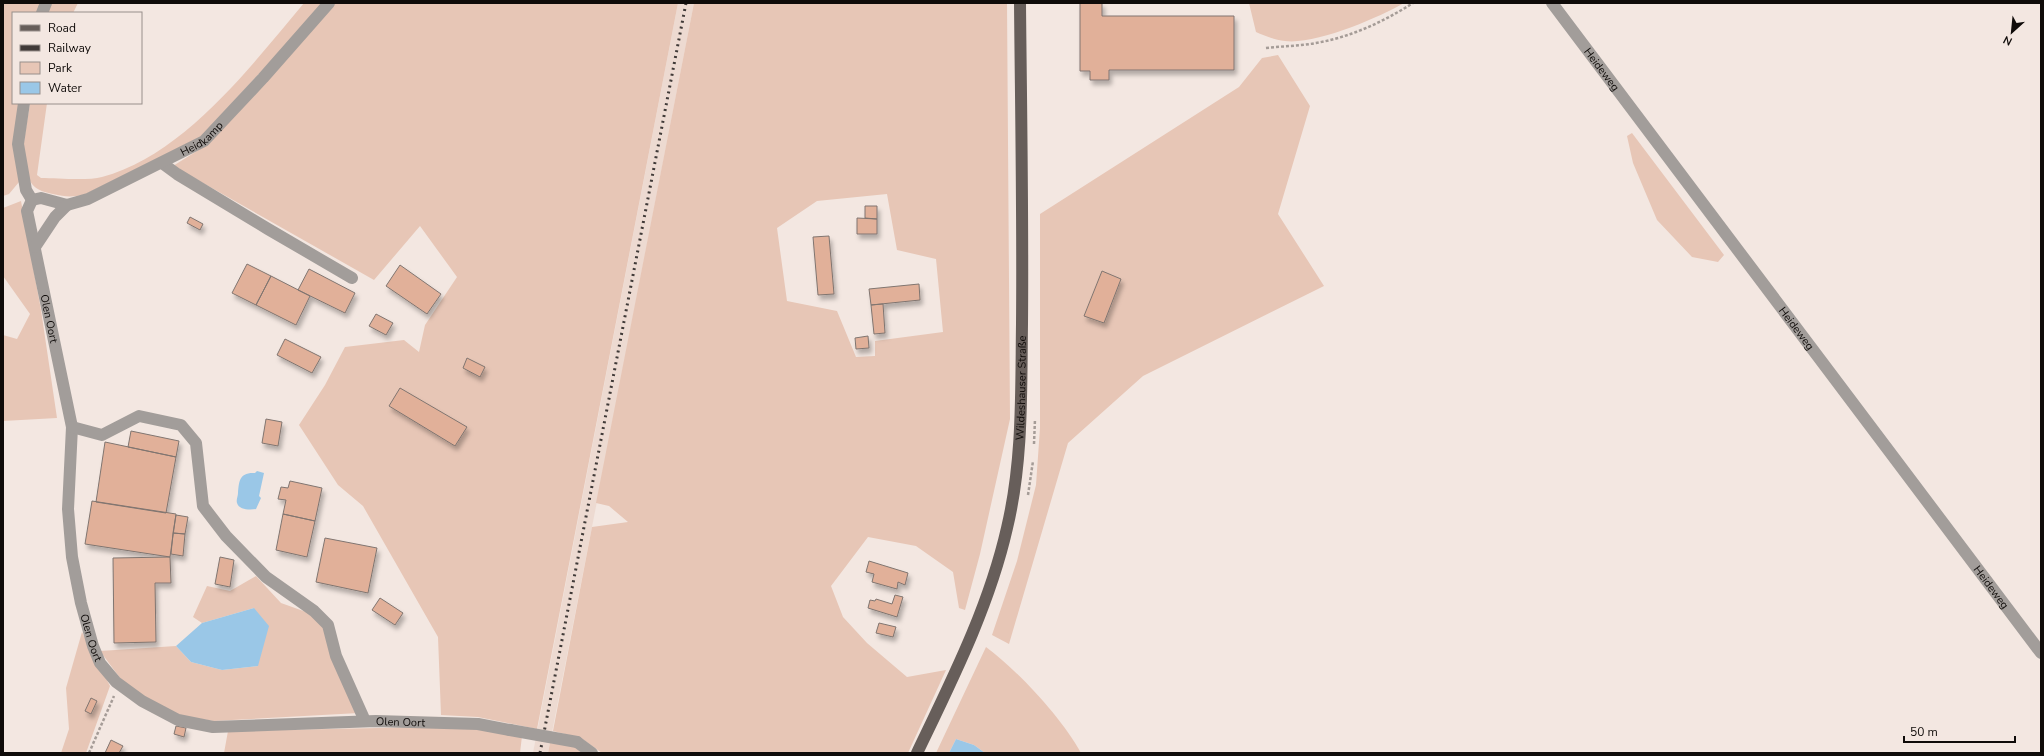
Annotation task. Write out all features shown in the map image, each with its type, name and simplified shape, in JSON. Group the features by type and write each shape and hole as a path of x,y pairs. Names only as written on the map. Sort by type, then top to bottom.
{"main road":[{"name":"Wildeshauser Straße","path":"917,753 975,629 996,568 1008,526 1016,473 1021,418 1023,252 1020,3"}],"street":[{"name":"Heidkamp","path":"32,200 41,198 67,205 88,200 204,140 263,78 329,3"},
{"name":"Heideweg","path":"1552,3 2041,653"},
{"path":"24,104 18,144 26,190 32,200"},
{"path":"162,163 177,174 262,226 352,278"},
{"name":"Olen Oort","path":"32,200 27,211 72,427 68,509 72,557 81,603 93,646 100,663 121,686 142,701 178,720 213,727 365,721 478,724 577,742 592,753"},
{"path":"35,248 55,217 67,205"},
{"path":"72,427 102,435 139,416 181,425 196,443 203,506 226,536 266,577 314,611 328,625 336,656 365,721"}],"path":[{"path":"1266,48 1316,43 1350,34 1389,18 1413,3"},
{"path":"89,753 110,701 121,686"}],"shaded area":[{"path":"678,3 694,3 548,753 533,753"}],"green space":[{"path":"3,3 42,3 38,12 12,12 12,104 19,104 19,182 9,194 3,196"},
{"path":"51,3 78,3 74,12 47,12"},
{"path":"304,3 324,3 200,138 84,195 57,195 42,191 32,184 27,175 24,145 30,104 47,104 37,175 41,178 72,179 102,177 132,166 161,149 188,129 214,105 262,54"},
{"path":"334,3 678,3 537,729 478,717 441,715 438,637 363,506 338,485 299,425 325,385 345,347 404,340 419,352 425,325 457,277 420,226 374,280 173,166 208,144"},
{"path":"694,3 1007,3 1010,419 980,554 965,610 959,608 953,572 916,546 868,537 831,586 843,617 867,643 907,677 946,670 908,753 602,753 581,738 553,731 592,527 628,522 609,506 596,503","holes":["887,194 897,250 936,259 943,332 875,341 875,356 856,357 837,311 787,301 777,228 817,201"]},
{"path":"1249,3 1404,3 1363,23 1329,35 1313,39 1285,41 1256,32"},
{"path":"1278,55 1310,106 1278,214 1324,286 1143,376 1068,443 1009,644 992,635 1017,561 1036,485 1040,428 1040,214 1239,87 1262,58"},
{"path":"1632,133 1724,255 1718,262 1692,257 1657,220 1633,163 1627,136"},
{"path":"21,201 41,310 57,418 3,421 3,335 17,339 30,314 3,276 3,208"},
{"path":"256,576 281,603 309,613 326,627 359,713 213,721 179,715 161,708 123,682 100,651 176,646 191,662 222,670 258,666 254,608 202,623 193,617 207,586 230,591"},
{"path":"82,632 110,686 86,753 61,753 69,729 66,688"},
{"path":"986,647 1012,669 1051,710 1073,739 1081,753 985,753 974,745 956,739 949,753 936,753"},
{"path":"477,726 522,736 520,753 224,753 228,731"},
{"path":"550,743 574,746 583,753 548,753"}],"water":[{"path":"257,471 264,473 259,496 261,498 256,509 242,508 237,502 241,478 246,474 255,473"},
{"path":"254,608 269,626 258,666 222,670 191,662 176,646 202,623"},
{"path":"956,739 974,745 985,753 949,753"}],"building":[{"path":"1080,3 1102,3 1102,16 1234,16 1234,70 1109,70 1109,80 1090,80 1090,71 1080,71"},
{"path":"865,206 877,206 877,219 865,218"},
{"path":"190,217 203,224 200,230 187,223"},
{"path":"857,218 877,219 877,234 857,234"},
{"path":"829,236 834,294 818,295 813,237"},
{"path":"247,264 271,276 256,305 232,293"},
{"path":"400,265 441,294 427,314 386,286"},
{"path":"309,269 355,293 345,313 298,290"},
{"path":"1102,271 1121,279 1104,323 1084,316"},
{"path":"271,276 310,296 296,325 256,305"},
{"path":"919,284 920,300 871,305 869,289"},
{"path":"883,304 885,333 874,334 871,305"},
{"path":"376,314 393,323 386,335 369,326"},
{"path":"868,336 869,348 856,349 855,338"},
{"path":"285,339 321,357 312,373 277,355"},
{"path":"467,358 485,367 480,377 463,368"},
{"path":"400,388 467,427 455,446 389,406"},
{"path":"266,419 282,422 278,446 262,443"},
{"path":"131,431 179,441 176,457 128,447"},
{"path":"105,442 176,457 166,513 96,502"},
{"path":"290,481 322,488 315,521 283,514 286,500 278,499 281,487 288,488"},
{"path":"92,501 176,514 170,557 85,544"},
{"path":"283,514 315,521 307,557 276,550"},
{"path":"176,515 188,517 185,534 173,533"},
{"path":"173,533 185,534 183,556 171,554"},
{"path":"325,538 377,548 368,593 316,582"},
{"path":"170,557 171,583 155,583 156,642 114,643 113,558"},
{"path":"220,557 234,560 230,587 215,584"},
{"path":"869,561 908,573 905,585 898,582 897,589 872,582 874,574 866,572"},
{"path":"895,595 903,597 897,617 868,608 870,600 875,601 876,599 892,604"},
{"path":"380,598 403,613 395,625 372,610"},
{"path":"879,623 896,627 893,637 876,633"},
{"path":"91,698 97,701 91,714 85,711"},
{"path":"176,726 186,728 184,737 174,734"},
{"path":"111,740 123,746 119,753 105,753"}],"railway":[{"path":"540,753 686,3"}]}
